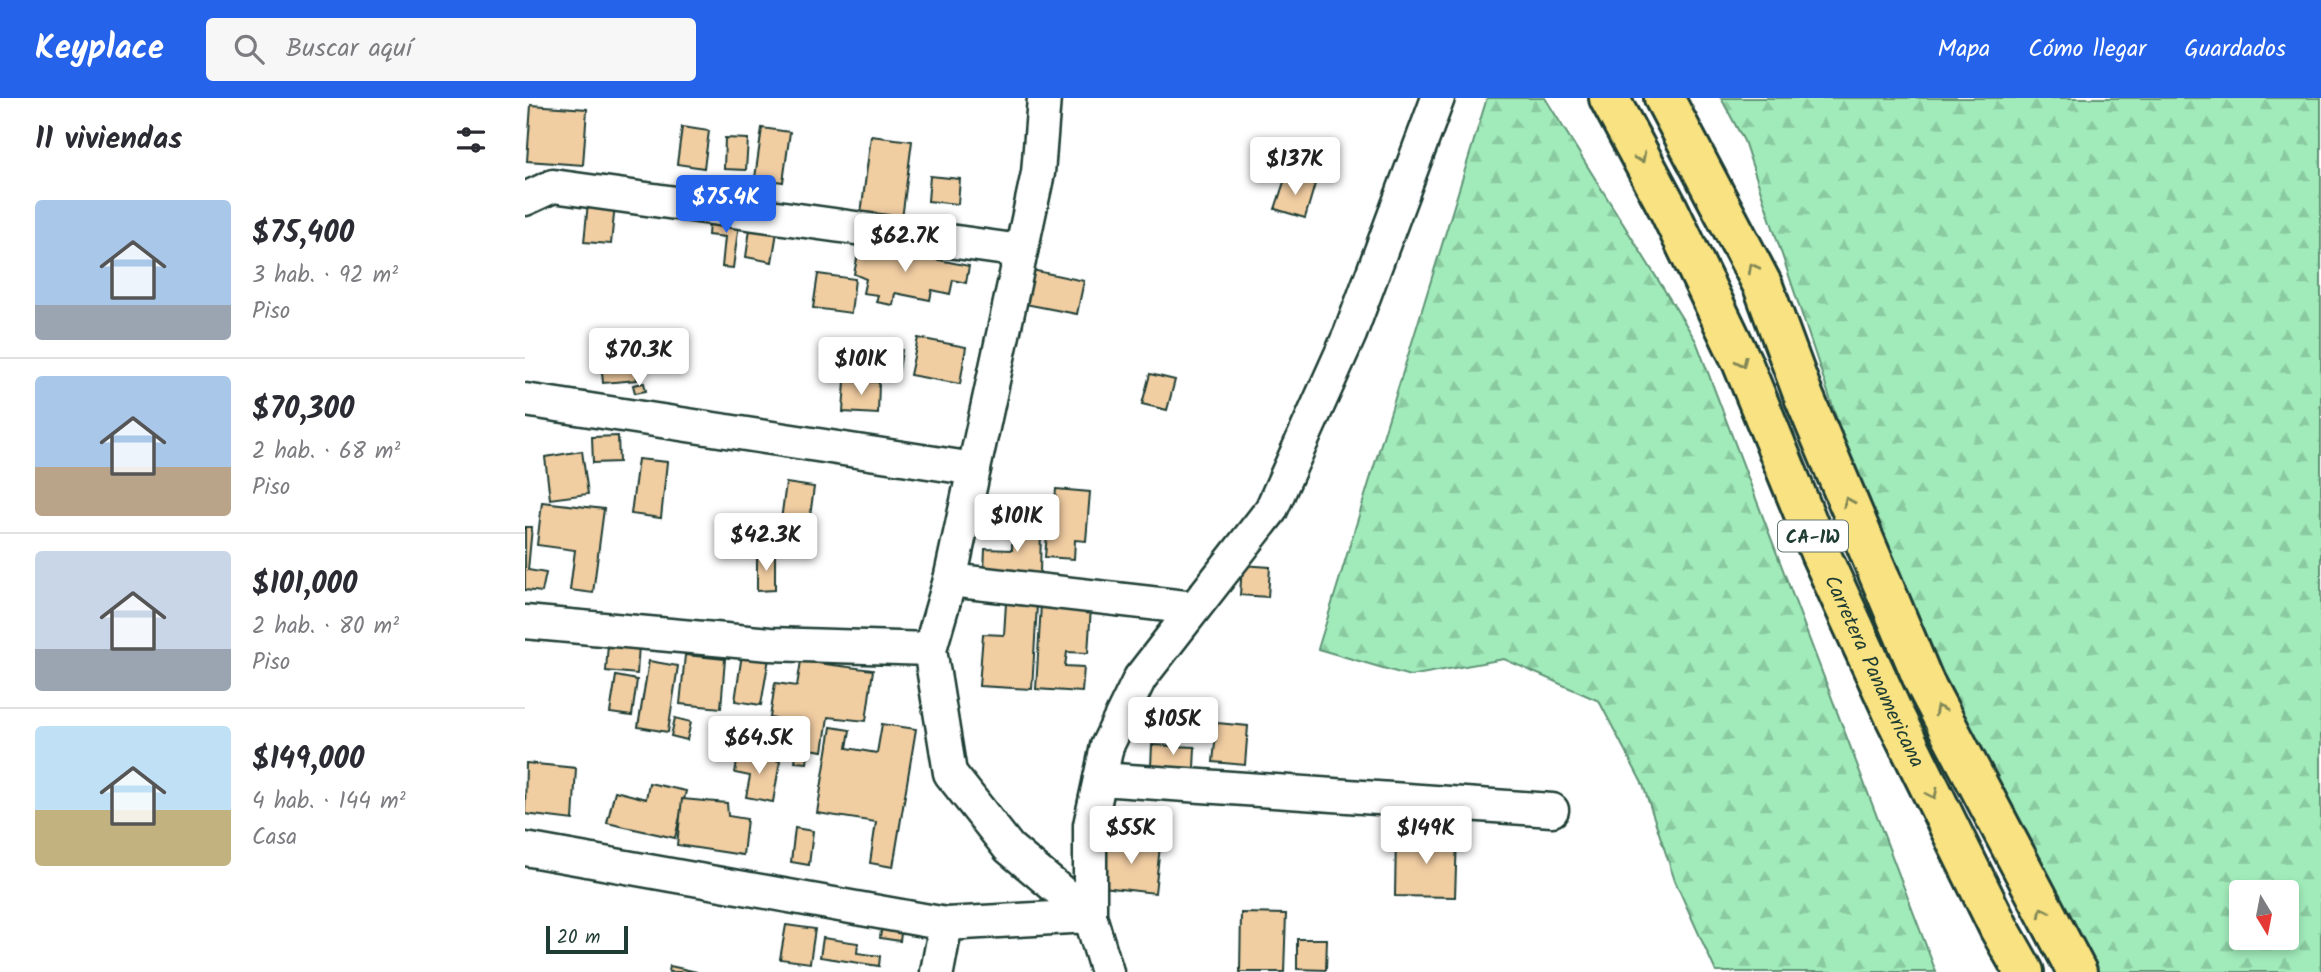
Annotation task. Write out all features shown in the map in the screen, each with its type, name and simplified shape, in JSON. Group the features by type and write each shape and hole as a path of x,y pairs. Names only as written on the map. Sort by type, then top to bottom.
{"highway":[{"name":"Carretera Panamericana","path":"1609,98 1668,208 1737,350 1820,553 1895,717 1999,928 2024,972"},
{"name":"Carretera Panamericana","path":"1664,98 1763,286 1804,397 1924,682 2077,972"}],"street":[{"path":"1044,98 1038,173 950,580 930,649 950,773 1009,848 1090,916"},
{"path":"1107,972 1090,916 1090,825 1107,746 1140,678 1271,510 1350,334 1438,98"},
{"path":"525,199 553,186 1021,251"},
{"path":"525,400 974,469"},
{"path":"950,580 1194,608"},
{"path":"525,622 770,644 930,649"},
{"path":"1100,779 1552,810"},
{"path":"525,849 946,924 1090,916"},
{"path":"937,972 946,924"}],"green space":[{"path":"1487,98 1545,98 1696,341 1936,972 1716,972 1675,881 1643,785 1599,701 1504,659 1410,676 1318,649"},
{"path":"1721,98 2321,98 2321,972 2079,972 1879,545 1744,141"}],"building":[{"path":"531,105 587,109 583,165 527,161"},
{"path":"682,127 709,131 704,168 677,164"},
{"path":"762,128 790,132 783,182 755,178"},
{"path":"871,136 912,141 902,219 861,214"},
{"path":"725,138 748,139 746,170 724,169"},
{"path":"930,176 960,179 958,204 928,201"},
{"path":"1286,176 1315,184 1305,218 1275,209"},
{"path":"589,193 616,195 611,244 584,242"},
{"path":"710,213 740,216 733,268 722,267 725,237 708,235"},
{"path":"751,222 778,226 772,262 746,257"},
{"path":"860,244 969,266 966,283 953,280 950,294 932,290 930,300 895,293 893,305 876,302 878,295 863,293 866,279 854,274"},
{"path":"1027,269 1084,281 1077,314 1020,303"},
{"path":"818,274 855,279 851,313 813,308"},
{"path":"918,338 966,347 960,384 910,375"},
{"path":"634,346 637,380 603,383 600,349"},
{"path":"885,348 902,350 898,378 882,377"},
{"path":"1150,374 1175,380 1167,410 1142,404"},
{"path":"845,381 879,382 878,414 843,412"},
{"path":"644,383 646,391 635,393 633,385"},
{"path":"618,436 619,462 593,463 592,437"},
{"path":"582,451 588,494 550,499 545,457"},
{"path":"638,459 667,462 661,518 631,514"},
{"path":"786,483 814,487 807,539 779,535"},
{"path":"1056,489 1090,492 1086,541 1075,540 1074,559 1045,557 1048,523 1053,524"},
{"path":"542,502 604,509 593,593 570,590 575,550 537,545"},
{"path":"525,527 532,527 528,570 546,573 542,592 525,590"},
{"path":"1012,527 1041,528 1040,573 984,572 985,549 1012,550"},
{"path":"757,555 775,555 775,590 757,591"},
{"path":"1242,565 1270,567 1268,597 1240,595"},
{"path":"1006,603 1037,605 1032,689 979,686 983,634 1004,635"},
{"path":"1041,604 1091,607 1088,653 1067,652 1065,666 1084,667 1082,692 1036,689"},
{"path":"608,643 639,645 637,674 606,671"},
{"path":"742,654 769,658 761,705 735,701"},
{"path":"685,655 725,659 721,708 680,704"},
{"path":"649,661 678,666 668,732 638,727"},
{"path":"801,661 873,670 866,721 828,717 823,751 809,749 807,763 795,762 800,722 770,718 775,683 797,686"},
{"path":"616,676 637,680 632,716 610,713"},
{"path":"675,718 691,722 687,740 671,736"},
{"path":"1217,723 1248,726 1245,765 1213,762"},
{"path":"882,724 916,729 893,867 870,863 876,822 817,813 831,727 850,730 847,748 877,753"},
{"path":"1152,745 1195,747 1194,768 1151,767"},
{"path":"738,755 780,761 773,802 746,797 750,776 735,773"},
{"path":"526,763 576,768 573,820 525,814"},
{"path":"649,783 686,791 675,838 607,823 615,791 646,799"},
{"path":"682,799 727,803 728,816 747,819 743,855 677,845"},
{"path":"795,828 813,831 809,865 791,862"},
{"path":"1396,835 1457,836 1455,897 1395,896"},
{"path":"1108,840 1160,846 1155,893 1103,887"},
{"path":"1241,913 1286,914 1284,972 1240,972"},
{"path":"882,924 902,927 900,941 880,938"},
{"path":"786,925 815,929 810,963 780,959"},
{"path":"823,938 858,943 857,953 880,956 879,966 820,957"},
{"path":"1297,939 1327,939 1326,970 1297,969"},
{"path":"670,966 697,972 669,972"}]}
